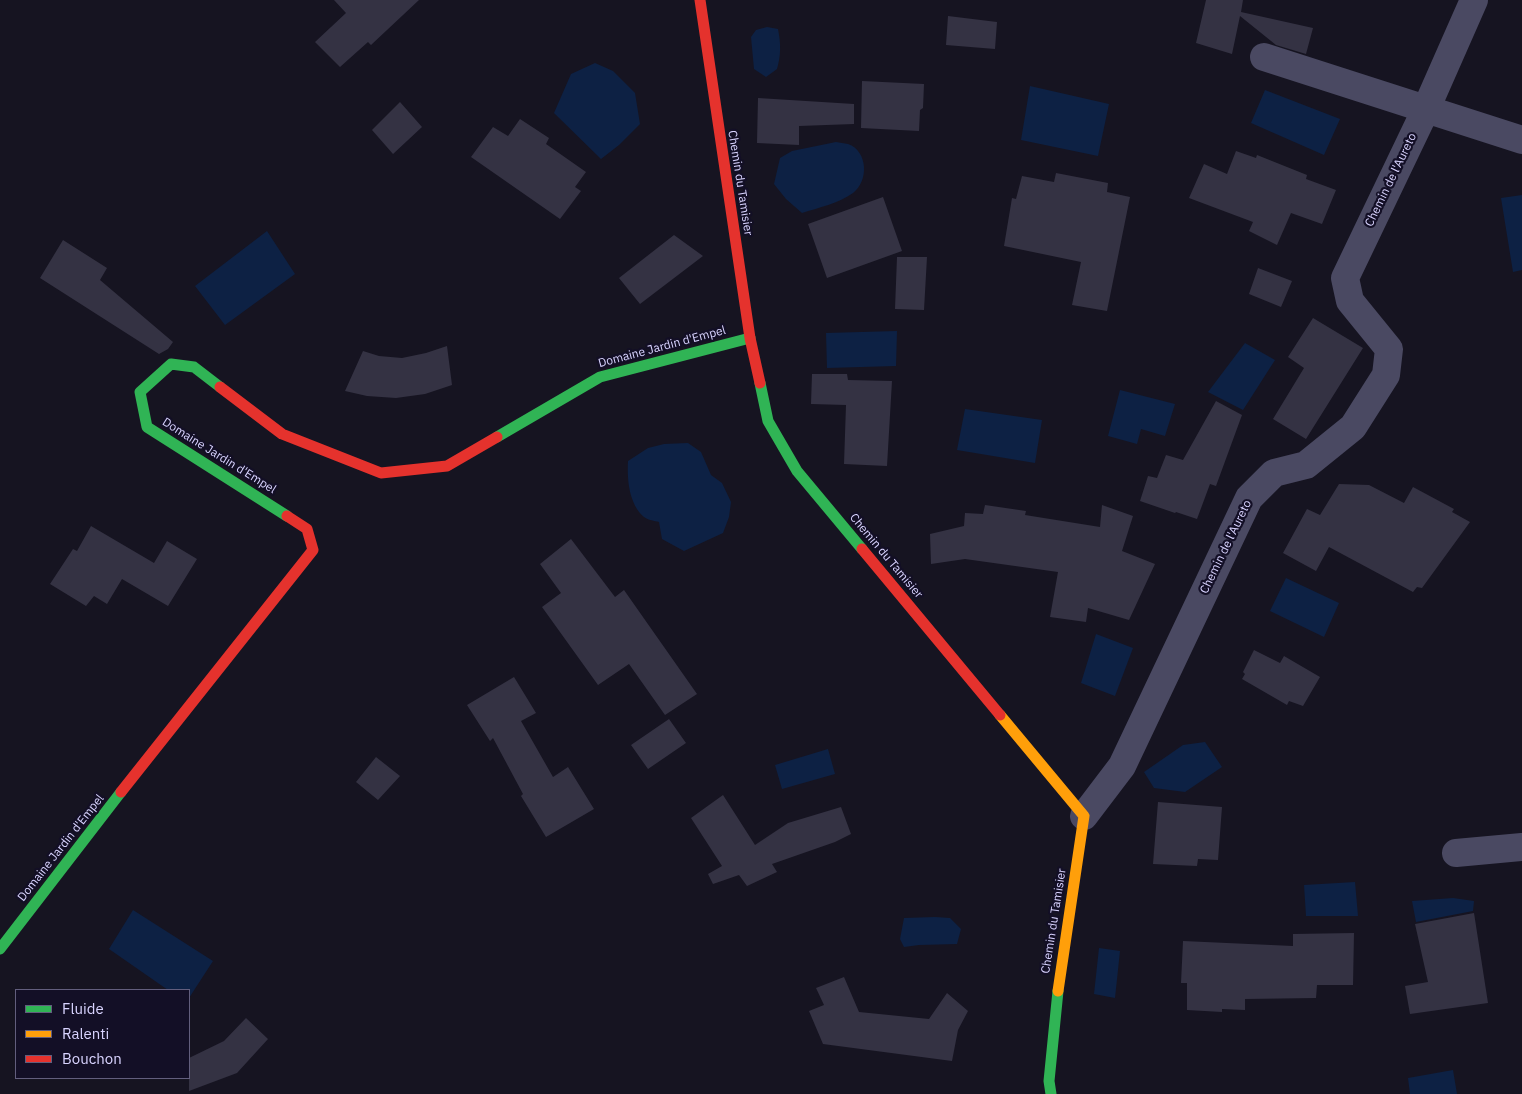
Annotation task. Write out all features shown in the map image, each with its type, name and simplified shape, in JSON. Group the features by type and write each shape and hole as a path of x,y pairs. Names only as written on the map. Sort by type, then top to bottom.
{"street":[{"name":"Chemin du Tamisier","path":"700,0 750,338 768,421 797,471 1084,816 1060,966 1049,1081 1051,1094"},
{"name":"Chemin de l'Aureto","path":"1084,816 1122,766 1249,498 1274,473 1306,465 1354,427 1386,375 1390,349 1350,301 1345,278 1426,109 1474,0"},
{"path":"1264,57 1522,140"},
{"name":"Domaine Jardin d'Empel","path":"0,949 313,550 307,529 148,428 140,392 171,364 194,367 282,434 381,473 447,466 600,377 750,338"},
{"path":"1456,853 1522,847"}],"water":[{"path":"767,27 778,29 780,49 777,69 766,77 754,69 751,37 756,30"},
{"path":"595,63 613,71 635,93 640,124 619,145 601,159 554,113 571,74"},
{"path":"1030,86 1109,104 1098,156 1021,140"},
{"path":"1265,90 1340,119 1324,155 1251,123"},
{"path":"836,142 848,144 855,148 863,159 864,174 862,181 858,188 847,197 802,213 786,199 774,184 780,158 792,151"},
{"path":"1522,195 1522,270 1513,272 1501,198"},
{"path":"267,231 295,274 225,325 195,286"},
{"path":"897,331 896,366 827,368 826,333"},
{"path":"1245,343 1275,360 1243,410 1208,392"},
{"path":"1120,390 1175,404 1165,436 1141,429 1137,444 1108,436"},
{"path":"965,409 1042,420 1035,463 957,450"},
{"path":"688,443 701,452 711,475 722,483 731,502 729,517 723,533 684,551 662,539 659,522 649,520 639,512 630,491 628,461 648,448 664,444"},
{"path":"1286,578 1339,603 1324,637 1270,611"},
{"path":"1096,634 1133,648 1115,696 1081,683"},
{"path":"1205,742 1222,767 1185,792 1154,788 1144,772 1183,745"},
{"path":"828,749 835,774 782,789 775,765"},
{"path":"1355,882 1358,916 1306,916 1304,885"},
{"path":"1453,898 1474,901 1473,911 1416,922 1412,901"},
{"path":"133,910 213,961 190,996 190,989 167,989 109,949"},
{"path":"904,918 950,918 961,929 957,944 904,947 900,939"},
{"path":"1099,948 1120,951 1115,998 1094,994"},
{"path":"1453,1070 1457,1094 1410,1094 1408,1078"}],"building":[{"path":"334,0 419,0 371,45 368,42 340,67 315,42 346,13"},
{"path":"1206,0 1243,0 1241,12 1313,28 1306,54 1276,45 1240,16 1232,54 1196,43"},
{"path":"948,16 997,22 995,49 946,45"},
{"path":"862,81 924,84 923,108 920,110 919,131 861,128"},
{"path":"758,98 854,104 854,124 799,126 799,145 757,143"},
{"path":"400,102 422,127 393,154 372,130"},
{"path":"520,119 549,138 546,144 586,172 575,187 581,191 560,219 471,157 493,127 508,136"},
{"path":"1236,151 1256,158 1257,155 1307,175 1306,179 1336,190 1322,224 1291,213 1277,245 1249,231 1253,222 1189,198 1204,164 1227,174"},
{"path":"1056,173 1108,183 1107,192 1130,197 1107,311 1072,305 1081,262 1004,246 1012,198 1016,199 1022,176 1054,182"},
{"path":"883,197 902,251 827,278 808,224"},
{"path":"674,235 703,256 640,304 619,278"},
{"path":"63,240 107,268 100,280 173,342 168,349 159,354 40,278"},
{"path":"897,257 927,257 924,310 895,309"},
{"path":"1258,268 1292,281 1281,307 1249,294"},
{"path":"1313,318 1363,348 1306,439 1273,419 1304,368 1288,357"},
{"path":"447,346 452,385 425,394 396,398 367,396 345,391 363,351 379,356 402,358"},
{"path":"812,374 847,374 848,380 892,381 887,466 844,464 846,405 811,404"},
{"path":"1216,401 1242,415 1216,486 1210,484 1197,519 1140,501 1148,476 1157,478 1166,455 1183,460"},
{"path":"1339,484 1369,485 1404,503 1413,487 1454,509 1452,512 1470,522 1422,588 1417,587 1413,592 1329,547 1316,571 1283,553 1307,509 1320,515"},
{"path":"985,505 1026,511 1025,515 1100,527 1102,505 1133,516 1122,551 1155,564 1129,620 1088,608 1086,622 1050,617 1058,572 965,559 931,564 930,534 964,526 965,513 983,514"},
{"path":"91,526 154,563 167,541 197,559 168,606 122,579 107,604 94,596 86,606 50,584 73,549 77,551"},
{"path":"571,539 615,597 624,590 697,694 665,715 629,664 598,685 542,607 561,593 540,564"},
{"path":"1254,650 1280,663 1284,656 1320,677 1303,706 1289,701 1287,705 1242,679 1245,674 1243,672"},
{"path":"514,677 536,713 521,721 553,777 568,767 594,809 546,837 521,796 523,794 493,738 490,741 467,705"},
{"path":"669,719 686,743 648,769 631,745"},
{"path":"376,757 400,776 378,800 356,782"},
{"path":"723,795 755,845 788,823 841,807 851,834 835,842 772,864 777,872 747,886 739,875 713,884 708,874 722,866 691,818"},
{"path":"1158,802 1222,807 1218,860 1198,859 1197,866 1153,864"},
{"path":"1474,913 1488,1003 1410,1014 1405,986 1428,982 1415,924"},
{"path":"1354,933 1353,985 1317,985 1316,998 1245,999 1245,1010 1222,1009 1222,1012 1187,1010 1187,983 1181,983 1183,941 1293,946 1293,934"},
{"path":"844,977 859,1012 929,1019 947,993 968,1011 958,1030 952,1061 823,1044 809,1011 824,1005 816,988"},
{"path":"246,1018 268,1039 237,1073 189,1091 190,1058 224,1041"}],"traffic: fast":[{"path":"497,437 600,377 750,338"},
{"path":"220,387 194,367 171,364 140,392 147,427 287,516"},
{"path":"760,383 768,421 797,471 862,549"},
{"path":"0,949 121,792"},
{"path":"1051,1094 1049,1081 1058,991"}],"traffic: slow":[{"path":"1000,715 1084,816 1058,991"}],"traffic: jam":[{"path":"700,0 750,338 760,383"},
{"path":"220,387 282,434 381,473 447,466 497,437"},
{"path":"121,792 313,550 307,529 287,516"},
{"path":"862,549 1000,715"}]}
